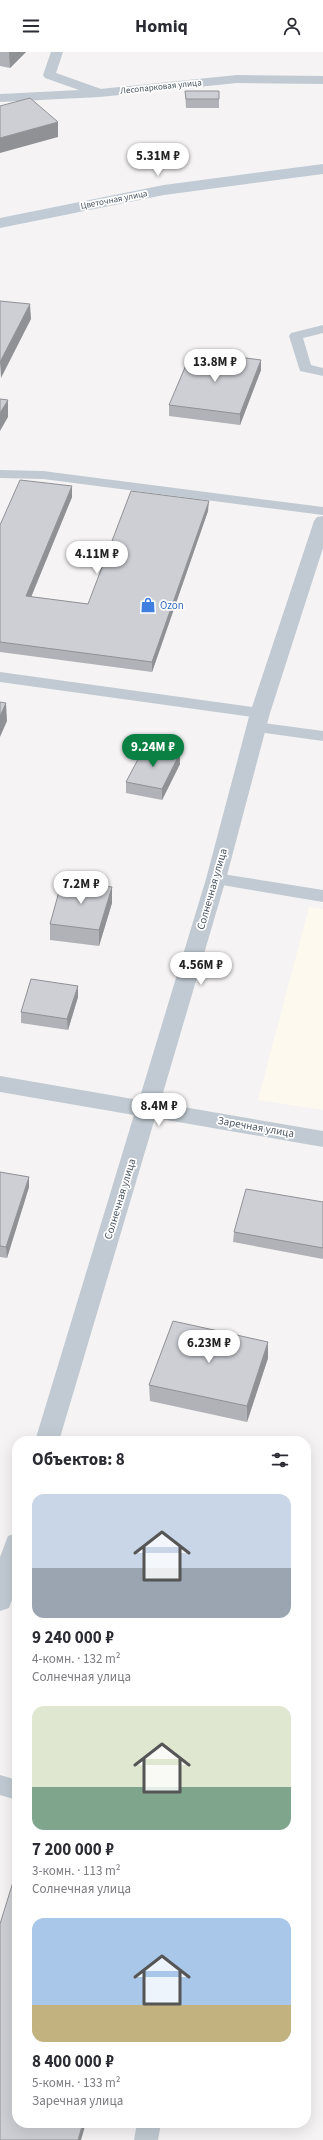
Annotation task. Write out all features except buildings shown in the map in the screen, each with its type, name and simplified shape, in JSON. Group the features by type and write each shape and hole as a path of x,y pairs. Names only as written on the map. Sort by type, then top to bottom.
{"main road":[{"name":"Цветочная улица","path":"0,223 164,190 323,168"}],"street":[{"name":"Лесопарковая улица","path":"0,98 100,93 237,79 323,80"},
{"name":"Солнечная улица","path":"49,1436 216,879 258,720 323,521"},
{"name":"Заречная улица","path":"0,1084 323,1139"},
{"path":"0,1600 12,1560"}],"lane":[{"path":"57,52 49,74 100,93"},
{"path":"323,329 296,336 305,368 323,372"},
{"path":"0,474 43,475 323,511"},
{"path":"0,677 258,720 323,736"},
{"path":"216,879 323,896"},
{"path":"0,1785 12,1789"},
{"path":"146,2140 148,2128"}],"shaded area":[{"path":"309,907 323,909 323,1110 258,1100"}],"place":[{"name":"Ozon","path":"148,605"}]}
